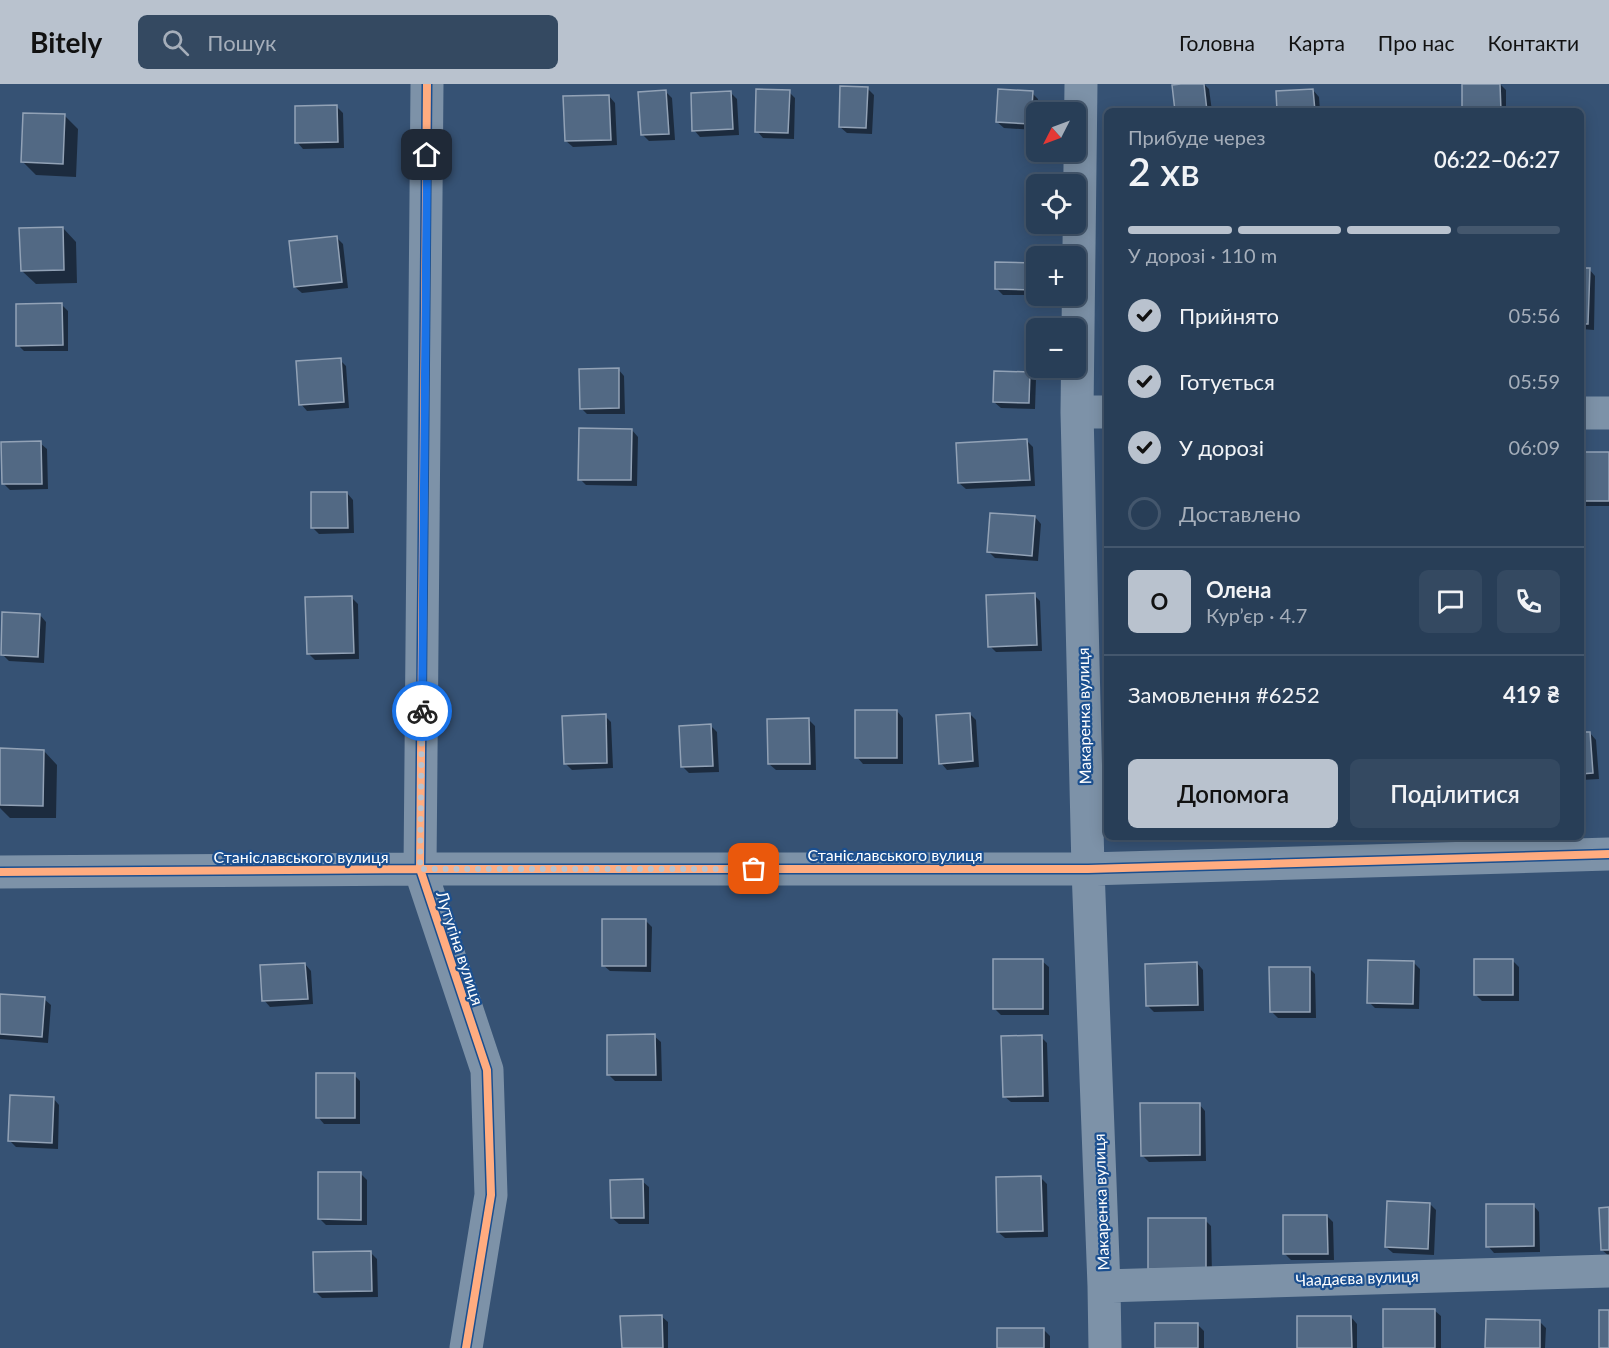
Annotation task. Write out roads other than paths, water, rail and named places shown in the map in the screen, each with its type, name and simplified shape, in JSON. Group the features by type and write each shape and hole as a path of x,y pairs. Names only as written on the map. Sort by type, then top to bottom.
{"street":[{"name":"Лутугіна вулиця","path":"427,84 420,869 487,1070 491,1195 466,1348"},
{"name":"Макаренка вулиця","path":"1081,84 1092,412 1088,869 1105,1348"},
{"path":"1584,413 1609,413"},
{"name":"Станіславського вулиця","path":"0,872 420,869 1088,869 1609,854"},
{"name":"Чаадаєва вулиця","path":"1104,1286 1609,1271"}]}
